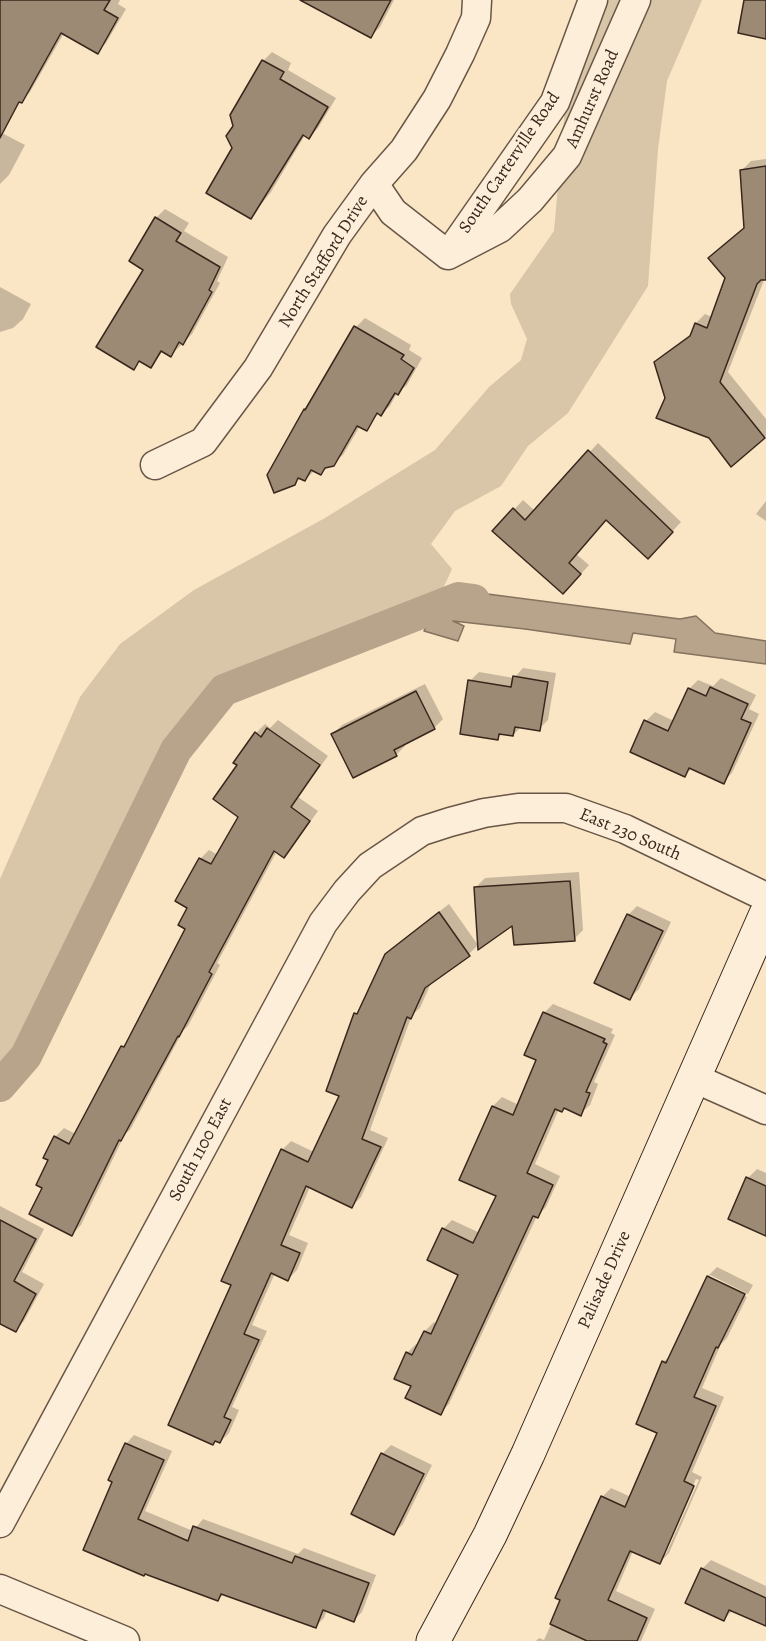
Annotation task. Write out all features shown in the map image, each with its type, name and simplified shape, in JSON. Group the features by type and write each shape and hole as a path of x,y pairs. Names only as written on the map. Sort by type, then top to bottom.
{"street":[{"name":"North Stafford Drive","path":"156,465 203,442 258,369 337,235 374,184 404,150 437,99 476,18 477,0"},
{"name":"South Carterville Road","path":"448,255 555,102 593,0"},
{"name":"Amhurst Road","path":"448,255 500,228 530,200 567,156 636,0"},
{"path":"374,184 393,212 448,255"},
{"name":"East 230 South","path":"450,822 484,813 518,808 566,808 625,829 766,897"},
{"name":"South 1100 East","path":"0,1523 323,923 346,891 370,866 422,831 450,822"},
{"name":"Palisade Drive","path":"433,1641 490,1535 528,1454 766,914"},
{"path":"694,1078 766,1110"},
{"path":"0,1589 125,1641"}],"shaded area":[{"path":"603,0 702,0 667,81 658,149 648,286 568,413 528,446 501,486 455,511 431,544 452,569 440,595 245,672 189,719 19,1049 0,1072 0,879 80,697 120,644 194,590 325,518 435,450 489,387 521,360 527,339 511,304 510,294 554,231 567,85"},
{"path":"472,592 680,619 696,616 715,633 766,641 766,664 674,652 676,639 633,633 630,644 453,621 464,626 458,641 424,631 440,595"}],"building":[{"path":"0,0 110,0 104,10 118,18 98,54 61,33 0,138"},
{"path":"300,0 391,0 371,38"},
{"path":"744,0 766,0 766,39 738,33"},
{"path":"262,60 284,72 280,79 328,107 309,139 303,135 251,219 206,193 232,148 226,136 233,126 230,115"},
{"path":"766,166 766,280 761,280 757,284 720,382 765,438 731,467 709,438 656,418 665,398 654,362 690,336 695,323 707,328 725,278 708,258 744,228 740,170"},
{"path":"155,217 181,233 176,241 220,267 209,290 212,292 183,345 179,342 171,357 161,351 151,368 139,361 134,370 96,347 143,270 129,261"},
{"path":"354,326 404,355 401,359 414,368 398,395 395,393 381,416 377,413 367,431 357,426 334,466 325,468 321,475 311,470 305,481 298,478 295,485 274,493 267,475"},
{"path":"588,450 673,532 648,559 606,520 569,563 581,574 563,594 492,531 513,508 525,520"},
{"path":"513,676 548,682 540,731 515,727 513,736 499,734 498,740 460,734 468,680 511,687"},
{"path":"710,687 748,704 741,719 751,723 724,784 689,768 685,777 630,752 644,720 668,731 688,688 706,696"},
{"path":"416,691 435,729 394,750 397,756 353,778 331,734"},
{"path":"267,728 320,765 291,807 310,821 284,858 274,851 209,972 212,974 179,1037 121,1141 119,1140 72,1236 29,1214 42,1188 36,1185 48,1160 43,1158 54,1136 69,1144 121,1046 124,1047 185,929 178,925 187,908 175,901 199,858 211,864 238,817 213,799 237,765 233,763 255,732 261,737"},
{"path":"570,881 575,941 514,945 512,926 478,950 474,887"},
{"path":"439,912 470,956 425,988 411,1019 407,1017 362,1139 381,1147 352,1208 306,1186 281,1245 300,1253 288,1281 271,1273 244,1334 259,1340 224,1417 231,1420 220,1443 215,1441 213,1445 168,1425 231,1285 221,1281 281,1149 308,1162 339,1096 326,1091 354,1013 357,1014 385,954"},
{"path":"627,914 663,931 630,1000 594,983"},
{"path":"543,1012 605,1039 603,1042 607,1044 586,1092 590,1093 581,1116 564,1108 562,1112 555,1109 527,1173 553,1185 538,1218 533,1216 441,1415 405,1398 411,1386 394,1379 406,1352 412,1355 424,1331 431,1334 458,1275 427,1260 442,1228 473,1243 496,1196 459,1180 492,1106 513,1115 536,1060 524,1055"},
{"path":"746,1177 766,1186 766,1236 728,1219"},
{"path":"0,1220 36,1239 14,1281 36,1294 16,1332 0,1324"},
{"path":"707,1276 745,1294 718,1348 716,1347 694,1397 716,1406 684,1481 694,1486 660,1564 630,1551 608,1600 647,1618 637,1641 587,1641 550,1624 560,1600 555,1598 601,1496 625,1507 657,1433 636,1424 662,1361 666,1363"},
{"path":"125,1443 164,1460 138,1519 188,1541 193,1526 292,1563 295,1556 369,1583 354,1622 323,1610 316,1628 221,1594 218,1601 145,1574 144,1576 83,1550 112,1482 108,1480"},
{"path":"381,1453 424,1474 394,1535 351,1514"},
{"path":"701,1568 766,1598 766,1626 729,1610 724,1621 685,1603"}],"waterway":[{"path":"0,1086 26,1056 176,750 224,690 459,598 474,600"}]}
